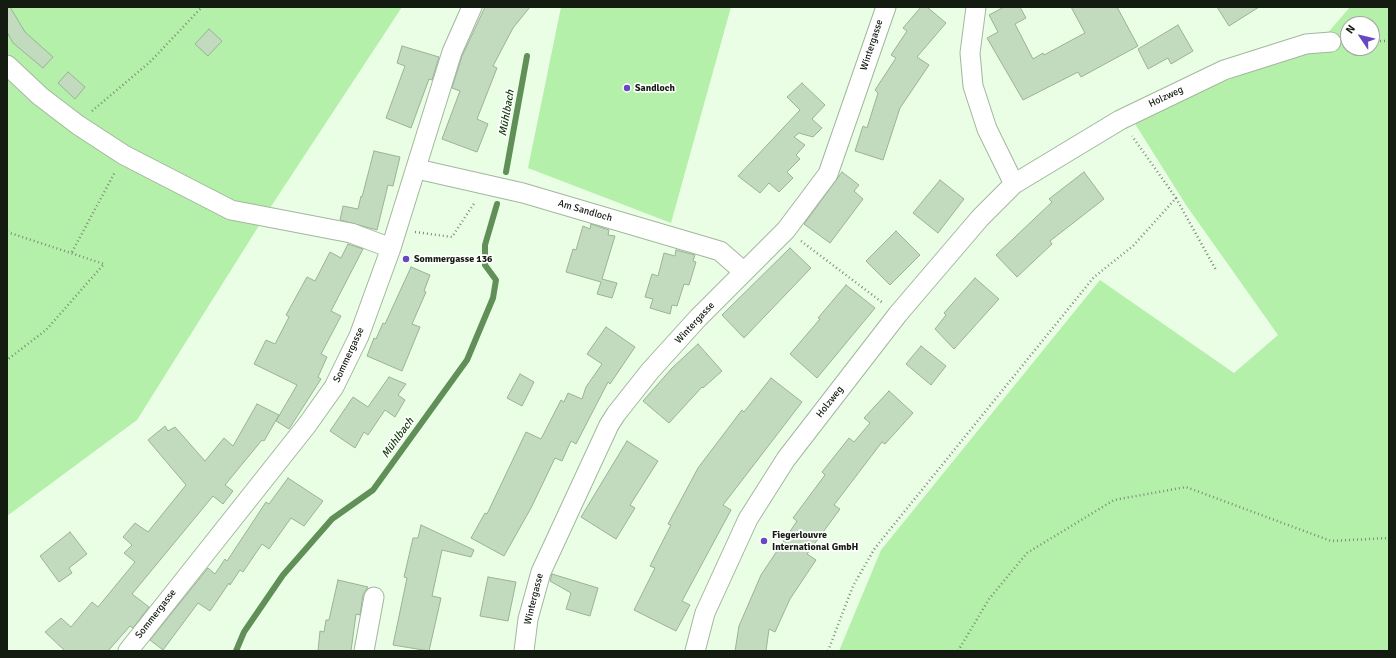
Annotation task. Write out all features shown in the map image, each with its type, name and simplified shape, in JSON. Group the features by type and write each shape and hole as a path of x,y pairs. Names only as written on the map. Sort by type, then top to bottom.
{"street":[{"name":"Sommergasse","path":"128,651 307,425 334,387 359,336 391,248 417,169 452,52 472,7"},
{"name":"Wintergasse","path":"524,651 528,619 541,572 566,514 612,419 650,371 698,318 786,230 828,174 886,7"},
{"path":"976,7 970,53 973,86 987,129 1014,184"},
{"name":"Holzweg","path":"695,651 705,613 748,520 786,459 898,314 980,218 1014,184 1120,120 1224,70 1306,44 1331,42"},
{"path":"7,65 40,96 78,125 124,155 231,210 351,233 391,248"},
{"name":"Am Sandloch","path":"417,169 523,193 720,251 744,272"},
{"path":"364,651 374,597"}],"path":[{"path":"78,125 98,105 150,62 202,7"},
{"path":"1120,120 1176,198 1216,270"},
{"path":"72,252 124,155"},
{"path":"397,230 452,237 486,185"},
{"path":"828,651 853,586 875,548 1094,277 1133,246 1176,198"},
{"path":"786,230 898,314"},
{"path":"7,232 72,252 104,264 46,330 7,360"},
{"path":"958,651 989,599 1027,553 1114,500 1186,487 1331,541 1389,538"}],"green space":[{"path":"7,7 402,7 270,208 137,420 7,516"},
{"name":"Sandloch","path":"561,7 731,7 671,223 528,168"},
{"path":"1350,7 1389,7 1389,651 839,651 881,550 1100,280 1234,373 1278,335 1186,205 1132,119 1319,43 1340,19 1340,56 1380,56 1380,16 1342,16"}],"building":[{"path":"7,7 10,7 25,32 53,57 43,68 13,43 7,32"},
{"path":"485,7 530,7 513,28 493,66 497,68 477,119 488,124 477,152 442,139 460,91 452,88 462,56"},
{"path":"921,7 927,7 946,23 917,57 929,65 900,108 883,160 855,151 863,126 867,128 878,93 875,90 896,58 891,55 907,31 903,28"},
{"path":"1004,7 1020,7 1026,18 1015,24 1033,59 1043,53 1044,55 1085,33 1071,7 1117,7 1138,46 1081,77 1078,72 1023,100 987,38 998,32 989,15"},
{"path":"1217,7 1259,7 1229,26"},
{"path":"1178,25 1193,51 1171,64 1168,58 1148,69 1138,49"},
{"path":"209,29 222,41 208,56 195,44"},
{"path":"402,46 439,57 432,80 429,79 411,128 386,118 405,66 397,63"},
{"path":"68,72 85,87 75,99 58,83"},
{"path":"802,83 825,105 812,119 822,128 813,137 799,133 794,137 805,145 796,155 800,159 787,172 793,178 779,192 769,183 760,193 738,176 800,110 787,97"},
{"path":"374,151 400,157 393,186 388,185 377,230 340,220 343,206 358,209"},
{"path":"842,172 859,185 854,191 863,199 830,243 804,224"},
{"path":"1084,172 1104,199 1050,241 1052,244 1017,277 996,255 1052,202 1049,199"},
{"path":"940,180 964,199 938,233 913,213"},
{"path":"591,224 609,230 608,235 615,236 602,279 617,283 612,298 597,294 601,282 566,272 573,249 576,250 583,226 590,229"},
{"path":"896,231 920,255 890,285 866,261"},
{"path":"348,244 363,249 331,311 341,316 321,354 327,357 318,377 321,379 289,429 276,421 297,385 254,364 266,340 275,344 289,317 286,315 307,277 315,281 330,252 341,258"},
{"path":"790,248 811,268 744,338 722,315"},
{"path":"676,250 695,255 693,261 696,262 689,285 684,284 677,306 672,305 670,314 650,308 653,299 645,297 652,274 658,276 664,253 675,256"},
{"path":"411,267 430,275 424,291 426,292 412,324 420,327 402,371 367,356 374,338 376,339 383,323 385,324"},
{"path":"975,278 999,299 954,349 935,329 946,315 944,313"},
{"path":"846,285 875,308 817,378 790,354 820,319 818,318"},
{"path":"606,327 635,347 610,384 608,382 576,444 571,441 562,461 555,458 531,508 504,556 471,538 485,513 487,514 526,432 541,439 561,400 564,402 568,393 582,399 586,387 602,364 587,354"},
{"path":"698,344 722,371 703,388 702,387 669,423 643,401 672,368"},
{"path":"921,346 946,366 931,385 906,364"},
{"path":"520,374 534,382 522,406 507,398"},
{"path":"389,377 406,384 398,395 405,400 395,417 385,410 368,435 364,432 355,448 330,431 353,397 368,407"},
{"path":"771,378 802,402 723,505 731,510 682,601 690,605 676,631 634,610 655,568 650,566 671,525 668,524 698,468 742,410 744,412"},
{"path":"889,391 913,413 885,444 882,442 834,505 840,509 807,554 816,560 790,599 775,632 769,629 766,651 735,651 739,626 761,575 797,521 793,518 825,475 822,472 849,438 854,442 870,423 864,418"},
{"path":"257,404 279,415 264,441 262,440 225,485 233,491 223,504 213,496 132,594 149,607 133,628 130,626 108,651 65,651 45,632 61,618 71,627 92,602 98,607 135,562 124,553 132,545 123,537 135,523 148,532 186,485 148,440 165,426 168,431 175,427 205,461 224,438 233,446"},
{"path":"627,441 658,461 630,505 635,508 616,539 581,517"},
{"path":"288,478 323,501 304,526 291,518 269,549 262,544 243,572 240,570 230,585 229,583 210,611 198,603 163,650 150,640 208,568 215,574 225,559 227,561 266,502 269,504"},
{"path":"421,525 474,550 471,557 442,550 432,596 441,598 429,651 393,645 407,578 404,577 413,538 418,538"},
{"path":"70,532 87,554 69,568 72,573 59,582 40,556"},
{"path":"552,574 598,588 590,616 566,609 571,593 550,581"},
{"path":"488,577 516,582 508,621 480,616"},
{"path":"338,580 368,587 363,595 360,615 356,614 351,651 318,651 320,631 324,632 326,620 329,620"}],"waterway":[{"name":"Mühlbach","path":"506,172 527,56"},
{"name":"Mühlbach","path":"236,651 244,632 283,575 332,519 373,490 467,360 493,298 496,280 485,265 485,245 497,204"}],"place":[{"name":"Sandloch","path":"627,88"},
{"name":"Sommergasse 136","path":"406,259"},
{"name":"Fiegerlouvre International GmbH","path":"764,541"}]}
